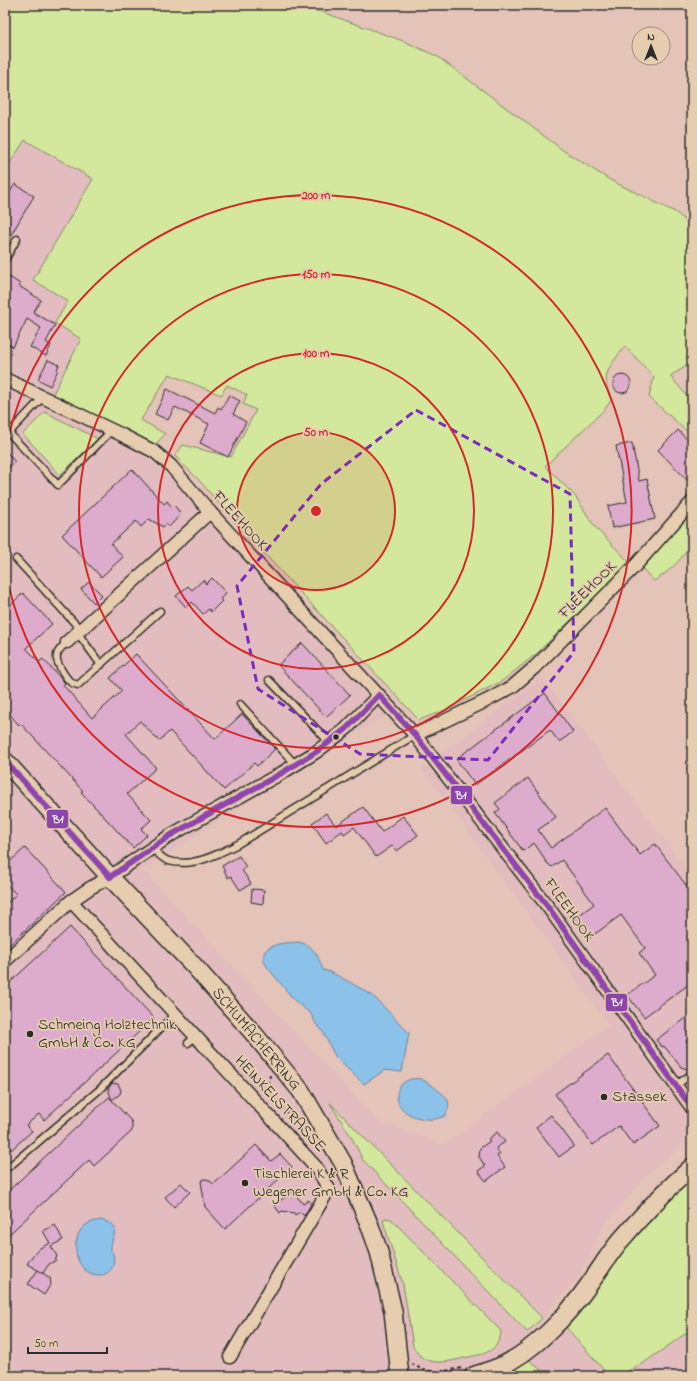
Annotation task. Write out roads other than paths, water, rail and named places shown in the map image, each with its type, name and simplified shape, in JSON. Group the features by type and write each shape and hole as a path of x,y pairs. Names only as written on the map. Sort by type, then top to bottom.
{"main road":[{"name":"SCHUMACHERRING","path":"5,761 110,877 196,968 254,1034 301,1091 343,1163 360,1200 379,1252 393,1311 400,1370"},
{"path":"470,1371 500,1366 528,1349 543,1337 565,1315 619,1242 646,1211 692,1167"}],"street":[{"name":"FLEEHOOK","path":"5,379 155,452 171,466 210,512 415,735 548,907 692,1108"},
{"name":"FLEEHOOK","path":"415,735 512,687 535,667 636,565 692,502"},
{"path":"67,642 210,512"},
{"path":"5,961 71,901 90,888 110,877 171,835 330,743 379,695"},
{"name":"HEINKELSTRASSE","path":"71,901 175,1014 192,1040 316,1167 329,1189 230,1357"}],"lane":[{"path":"5,260 17,239"},
{"path":"43,397 9,433 58,485 112,430"},
{"path":"16,559 79,631 102,665"},
{"path":"67,642 57,654 57,659 60,668 72,683 78,685 102,665 160,611"},
{"path":"269,680 330,743"},
{"path":"240,704 296,764"},
{"path":"151,848 168,861 190,863 214,856 245,840 415,735"},
{"path":"5,1168 10,1166 99,1090 175,1014"},
{"path":"676,1085 692,1074"}],"water":[{"path":"299,942 309,946 315,952 323,970 342,978 372,995 409,1033 402,1072 385,1070 364,1084 336,1058 322,1030 316,1024 311,1014 294,1000 264,961 264,952 272,946"},
{"path":"421,1079 441,1092 447,1098 449,1105 445,1116 434,1119 425,1119 407,1113 401,1107 397,1098 398,1090 407,1080"},
{"path":"101,1220 108,1222 115,1228 111,1248 114,1262 109,1272 98,1275 89,1273 83,1268 76,1253 76,1245 77,1237 86,1225 94,1221"}],"place":[{"name":"Schmeing Holztechnik GmbH & Co. KG","path":"30,1034"},
{"name":"Stassek","path":"604,1097"},
{"name":"Tischlerei K & R Wegener GmbH & Co. KG","path":"245,1183"}]}
